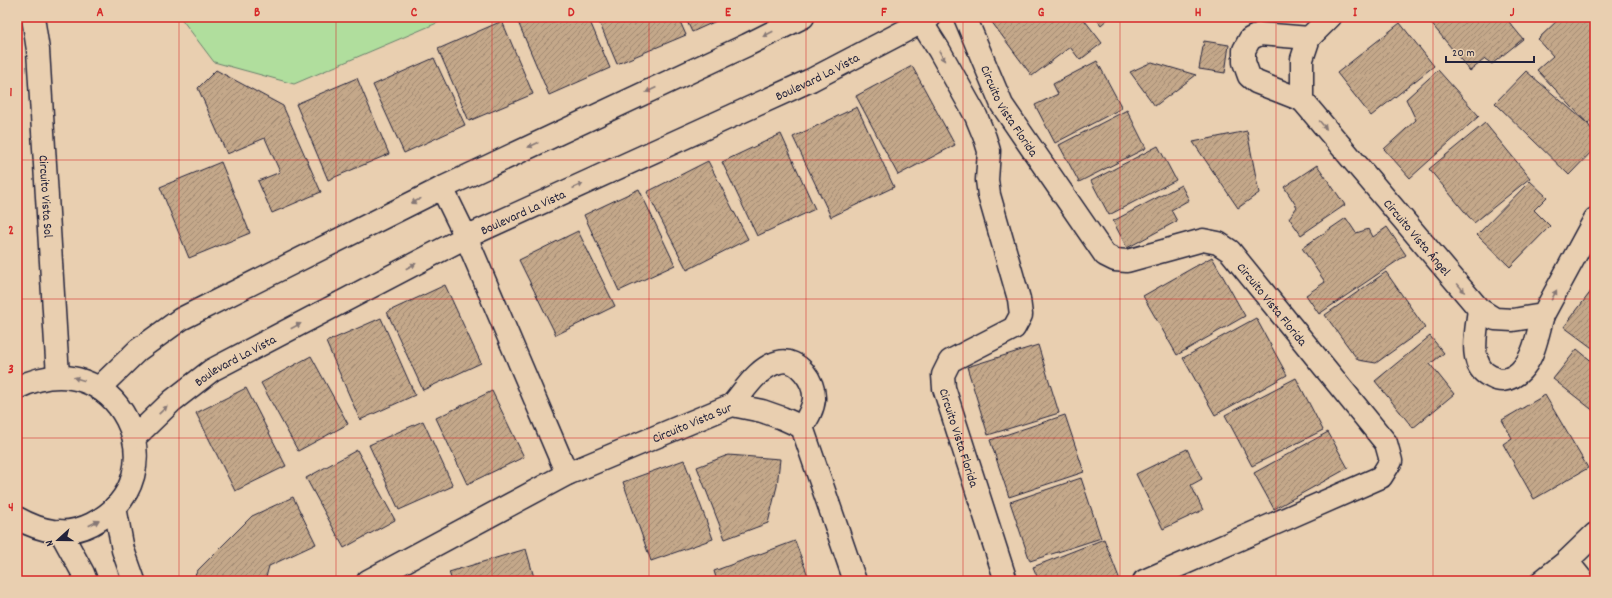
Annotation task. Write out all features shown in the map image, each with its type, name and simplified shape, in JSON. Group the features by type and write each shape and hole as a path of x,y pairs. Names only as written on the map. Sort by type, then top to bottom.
{"main road":[{"name":"Circuito Vista Sol","path":"33,17 38,50 58,376"},
{"path":"99,388 138,350 181,319 442,188 803,17"},
{"name":"Circuito Vista Florida","path":"965,17 1002,105 1105,255 1115,260 1127,261 1203,240 1218,243 1230,251 1386,443 1391,461 1382,477 1144,581"},
{"path":"1309,38 1260,34 1250,39 1244,50 1244,62 1249,76 1256,82 1302,100 1302,59 1309,38 1330,17"},
{"name":"Circuito Vista Florida","path":"923,19 976,116 989,151 987,180 989,195 1019,299 1021,315 1014,328 950,362 943,375 944,388 1006,581"},
{"name":"Boulevard La Vista","path":"134,437 172,401 212,370 466,237 811,80 923,19"},
{"name":"Circuito Vista Ángel","path":"1302,100 1479,309 1495,319 1513,320 1543,315"},
{"path":"976,116 1002,105"},
{"path":"442,188 466,237 567,474"},
{"path":"1479,309 1475,343 1476,360 1484,373 1499,380 1512,379 1524,367 1531,354 1543,315 1595,219"},
{"path":"732,405 756,376 766,368 779,361 792,362 803,370 812,385 814,399 811,412 802,427 855,581"},
{"path":"17,388 37,380 58,376 72,377 86,381 99,388 115,401 127,418 134,437 136,456 133,475 126,492 115,507 102,519 86,527 68,531 50,531 33,527 17,518"},
{"name":"Circuito Vista Sur","path":"368,581 567,474 732,405 762,410 802,427"},
{"path":"115,507 123,550 134,581"},
{"path":"60,531 86,581"},
{"path":"1542,581 1567,561 1595,534"},
{"path":"1567,561 1583,581"}],"green space":[{"path":"180,17 451,17 294,84 214,62"}],"building":[{"path":"529,17 588,17 610,68 549,95 518,22"},
{"path":"597,17 678,17 686,35 617,64"},
{"path":"685,17 725,17 692,32"},
{"path":"988,17 1082,17 1102,43 1080,60 1070,47 1032,76"},
{"path":"1095,17 1110,17 1101,25"},
{"path":"1426,17 1505,17 1523,39 1492,64 1485,59 1470,71"},
{"path":"1561,17 1595,17 1595,117 1588,124 1537,70 1553,56 1538,39"},
{"path":"502,21 533,94 469,121 438,49"},
{"path":"1400,23 1434,66 1371,116 1337,73"},
{"path":"1204,41 1229,45 1225,73 1199,69"},
{"path":"434,58 465,125 404,153 373,85"},
{"path":"1097,61 1122,108 1055,143 1035,105 1058,94 1053,84"},
{"path":"1152,62 1196,75 1155,106 1130,72"},
{"path":"912,66 955,145 898,175 856,96"},
{"path":"216,70 283,106 321,192 272,213 258,181 280,172 265,138 227,154 198,88"},
{"path":"1438,70 1479,116 1410,178 1384,149 1416,120 1406,99"},
{"path":"1526,71 1588,124 1595,135 1595,148 1569,175 1495,103"},
{"path":"357,78 389,154 328,180 296,104"},
{"path":"857,107 894,187 831,217 793,137"},
{"path":"1127,110 1146,148 1079,182 1059,145"},
{"path":"1485,123 1530,178 1474,223 1429,169"},
{"path":"1247,131 1259,193 1238,208 1193,142"},
{"path":"781,134 815,209 757,236 722,162"},
{"path":"1158,146 1176,180 1109,215 1091,181"},
{"path":"708,161 748,239 687,270 647,192"},
{"path":"221,162 250,233 189,258 160,187"},
{"path":"1317,165 1345,205 1301,235 1289,218 1297,207 1284,187"},
{"path":"1530,181 1547,197 1534,210 1550,226 1510,267 1477,235"},
{"path":"1181,185 1189,200 1171,210 1177,221 1127,248 1113,221"},
{"path":"639,189 675,265 619,291 584,215"},
{"path":"1346,218 1356,233 1369,229 1373,237 1387,227 1406,255 1319,314 1306,295 1325,282 1302,248"},
{"path":"578,231 615,306 556,335 519,260"},
{"path":"1212,257 1245,316 1177,355 1143,296"},
{"path":"1386,272 1425,328 1376,363 1358,360 1325,315"},
{"path":"445,285 481,363 423,390 387,312"},
{"path":"1595,286 1595,350 1564,327"},
{"path":"381,318 415,395 360,420 326,342"},
{"path":"1256,318 1287,375 1215,415 1183,358"},
{"path":"1430,336 1444,353 1430,364 1454,394 1413,428 1375,381"},
{"path":"1038,345 1059,413 988,435 967,367"},
{"path":"1577,349 1595,364 1595,412 1553,379"},
{"path":"311,356 348,424 298,451 261,383"},
{"path":"1296,378 1323,430 1252,466 1225,415"},
{"path":"246,388 286,466 235,491 196,413"},
{"path":"492,391 524,457 467,484 436,418"},
{"path":"1545,395 1588,468 1534,499 1503,444 1512,438 1502,420"},
{"path":"1065,415 1084,472 1009,497 990,440"},
{"path":"423,421 453,486 399,510 369,445"},
{"path":"1328,432 1348,468 1274,509 1254,473"},
{"path":"1187,449 1202,479 1191,485 1203,510 1163,529 1136,474"},
{"path":"357,450 395,520 344,548 306,478"},
{"path":"728,455 780,459 777,486 768,523 725,539 697,467"},
{"path":"684,460 713,539 651,561 623,482"},
{"path":"1081,478 1101,538 1030,561 1010,502"},
{"path":"293,497 316,544 269,566 265,581 192,581 198,570 252,516"},
{"path":"1104,539 1120,580 1039,581 1033,567"},
{"path":"795,541 810,581 717,581 714,571"},
{"path":"526,549 535,581 452,581 449,572"}]}
